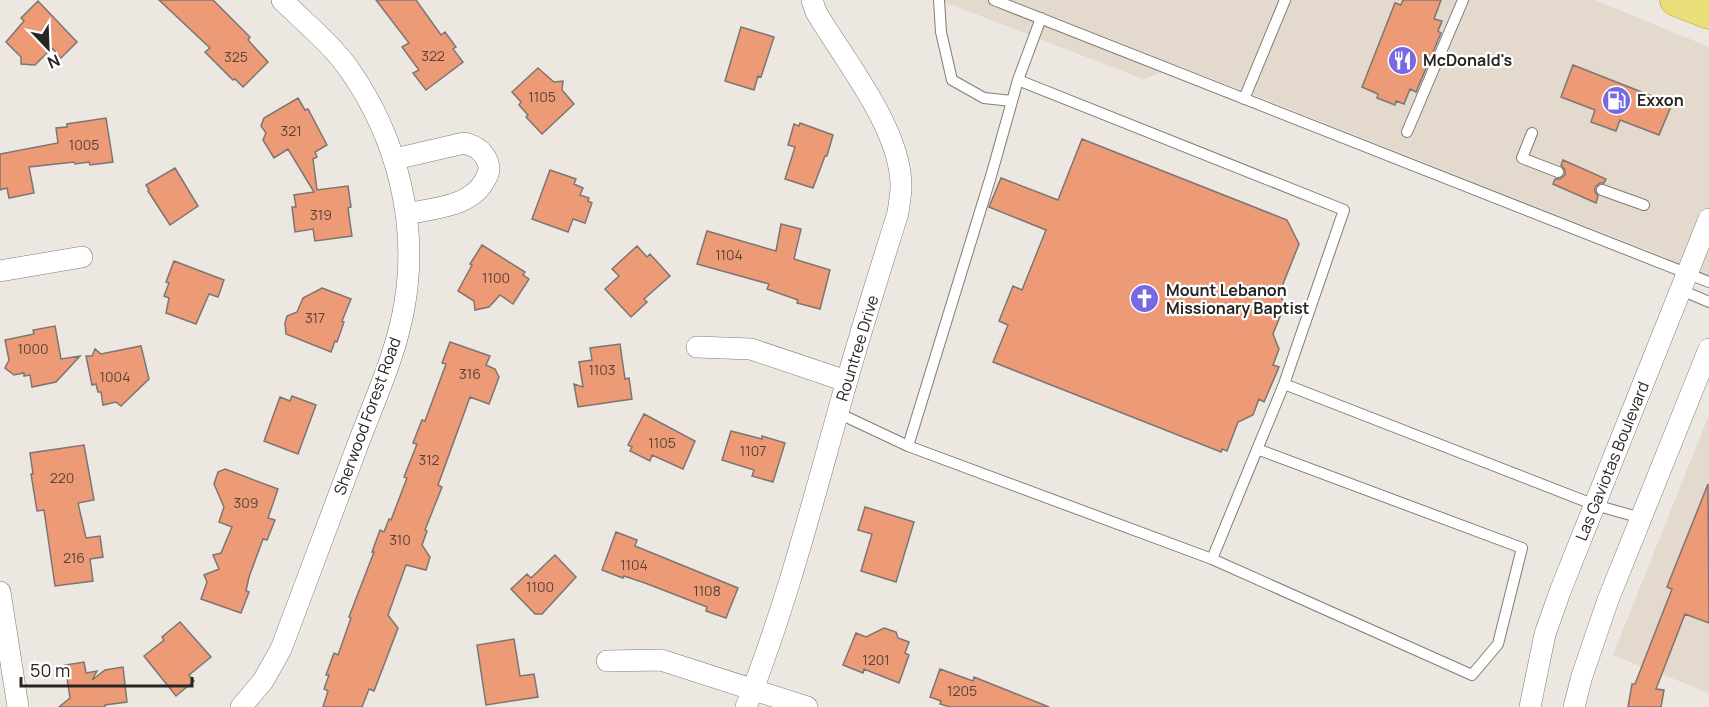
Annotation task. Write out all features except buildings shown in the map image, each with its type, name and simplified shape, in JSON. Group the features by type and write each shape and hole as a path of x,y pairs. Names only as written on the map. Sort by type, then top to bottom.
{"main road":[{"path":"1676,0 1709,13"}],"street":[{"name":"Sherwood Forest Road","path":"241,707 263,681 281,649 387,369 400,323 410,268 406,214 395,159 378,120 351,71 338,55 282,0"},
{"name":"Rountree Drive","path":"749,699 776,626 897,213 901,186 895,148 882,117 816,12 812,0"},
{"path":"395,159 464,143 474,146 485,154 490,167 487,178 479,190 465,201 406,214"},
{"name":"Las Gaviotas Boulevard","path":"1530,707 1545,634 1561,589 1709,219"},
{"path":"0,271 82,257"},
{"path":"697,347 751,349 846,381"},
{"path":"1575,707 1582,676 1608,600 1709,349"},
{"path":"0,592 18,707"},
{"path":"607,661 662,660 749,699 807,707"}],"lane":[{"path":"939,0 941,32 952,80 984,98 1012,101"},
{"path":"994,0 1244,99 1684,282 1709,302"},
{"path":"1244,99 1285,0"},
{"path":"1407,132 1463,0"},
{"path":"908,446 992,176 1018,80 1041,18"},
{"path":"1018,80 1344,210 1284,384 1212,559"},
{"path":"1532,133 1522,158 1558,172"},
{"path":"1602,189 1644,205"},
{"path":"1684,282 1709,282"},
{"path":"1284,384 1594,505 1641,518"},
{"path":"838,413 908,446 1212,559 1472,675 1498,644 1522,549 1257,449"}],"shaded area":[{"path":"939,0 1595,0 1709,47 1709,285 1665,257 1180,66 1143,79"},
{"path":"1709,415 1709,693 1613,655"}],"place":[{"name":"McDonald's","path":"1402,60"},
{"name":"Exxon","path":"1616,100"},
{"name":"Mount Lebanon Missionary Baptist","path":"1145,299"}]}
